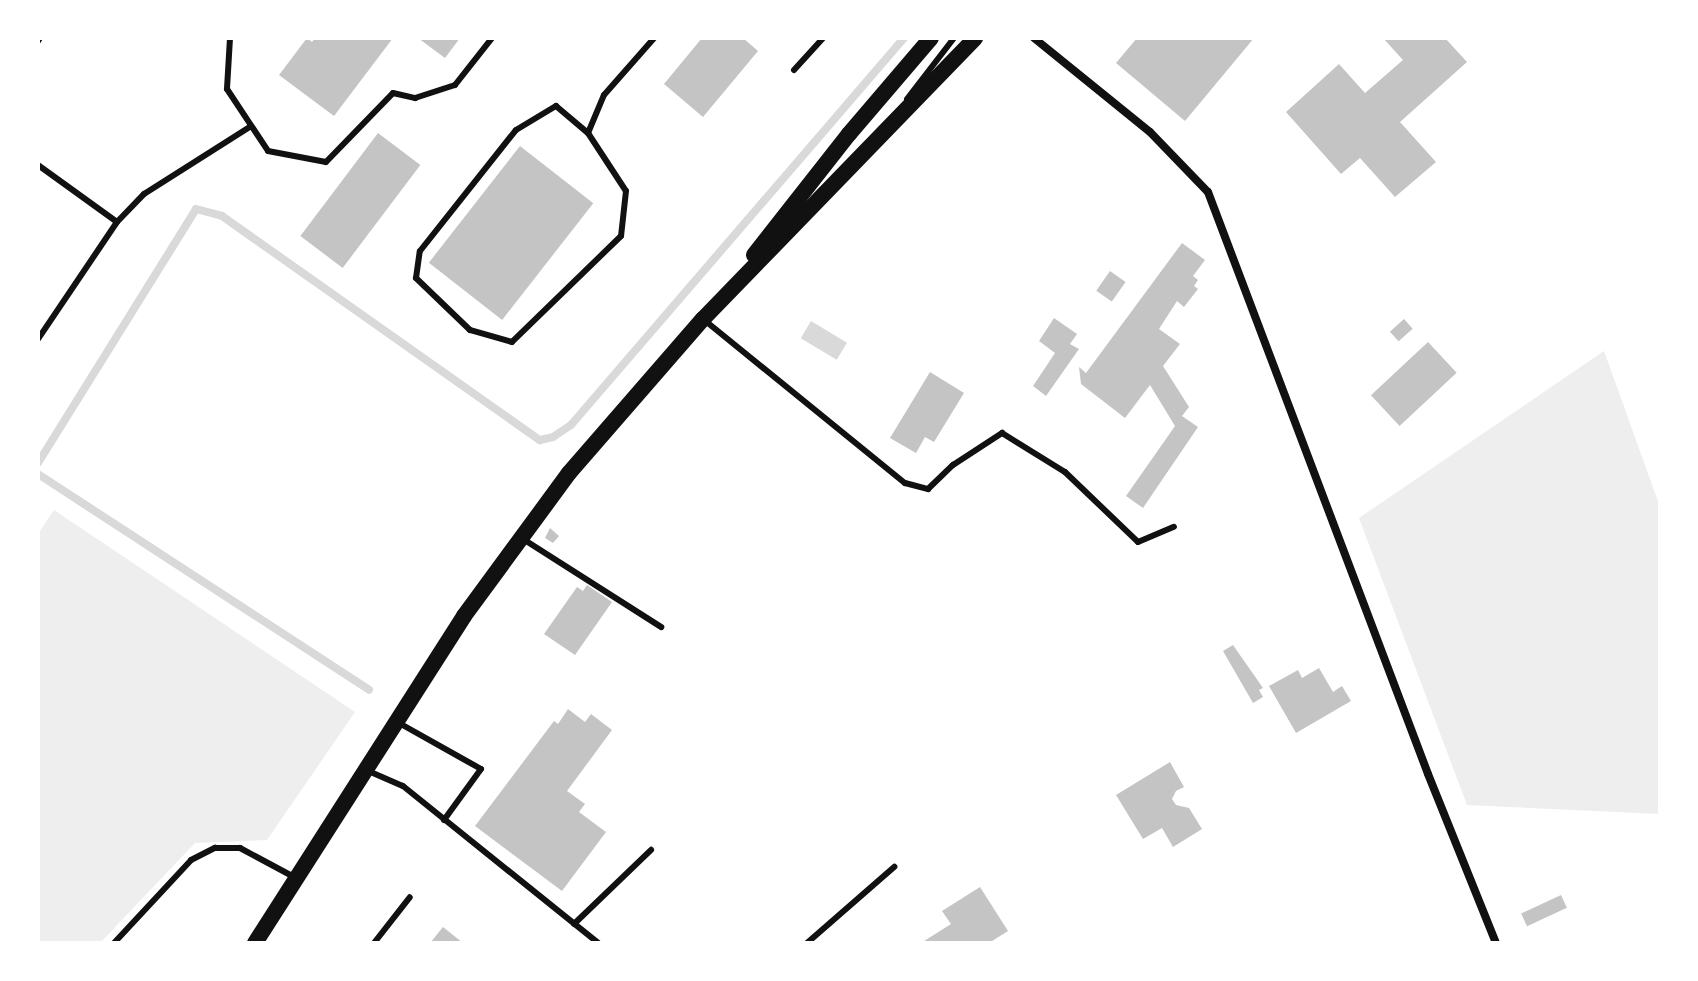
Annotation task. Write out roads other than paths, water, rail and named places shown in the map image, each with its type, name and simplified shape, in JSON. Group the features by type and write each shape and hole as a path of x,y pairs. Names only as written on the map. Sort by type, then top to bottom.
{"main road":[{"path":"255,943 396,722 520,537 569,473 703,319 849,134 931,38"},
{"path":"703,319 975,38"}],"street":[{"path":"1034,38 1150,132 1208,192 1428,774 1496,943"}],"lane":[{"path":"230,38 227,89 268,151 326,162 393,93 415,98 455,85 492,38"},
{"path":"588,133 604,95 654,38"},
{"path":"794,70 823,38"},
{"path":"891,127 917,81 954,38"},
{"path":"556,106 588,133 626,191 621,236 512,342 470,330 416,278 420,251 516,130 556,106"},
{"path":"38,339 117,222 144,194 251,126"},
{"path":"38,165 117,222"},
{"path":"703,319 905,483 928,489 953,465 1002,433 1065,472 1138,542 1174,527"},
{"path":"520,537 661,627"},
{"path":"396,722 481,769 444,820"},
{"path":"366,770 403,786 598,943"},
{"path":"114,943 191,860 215,848 240,848 297,878"},
{"path":"574,924 651,850"},
{"path":"807,943 894,867"},
{"path":"374,943 410,897"}],"waterway":[{"path":"38,463 196,209 222,216 540,440 553,437 571,425 904,38"},
{"path":"38,474 369,690"}]}
